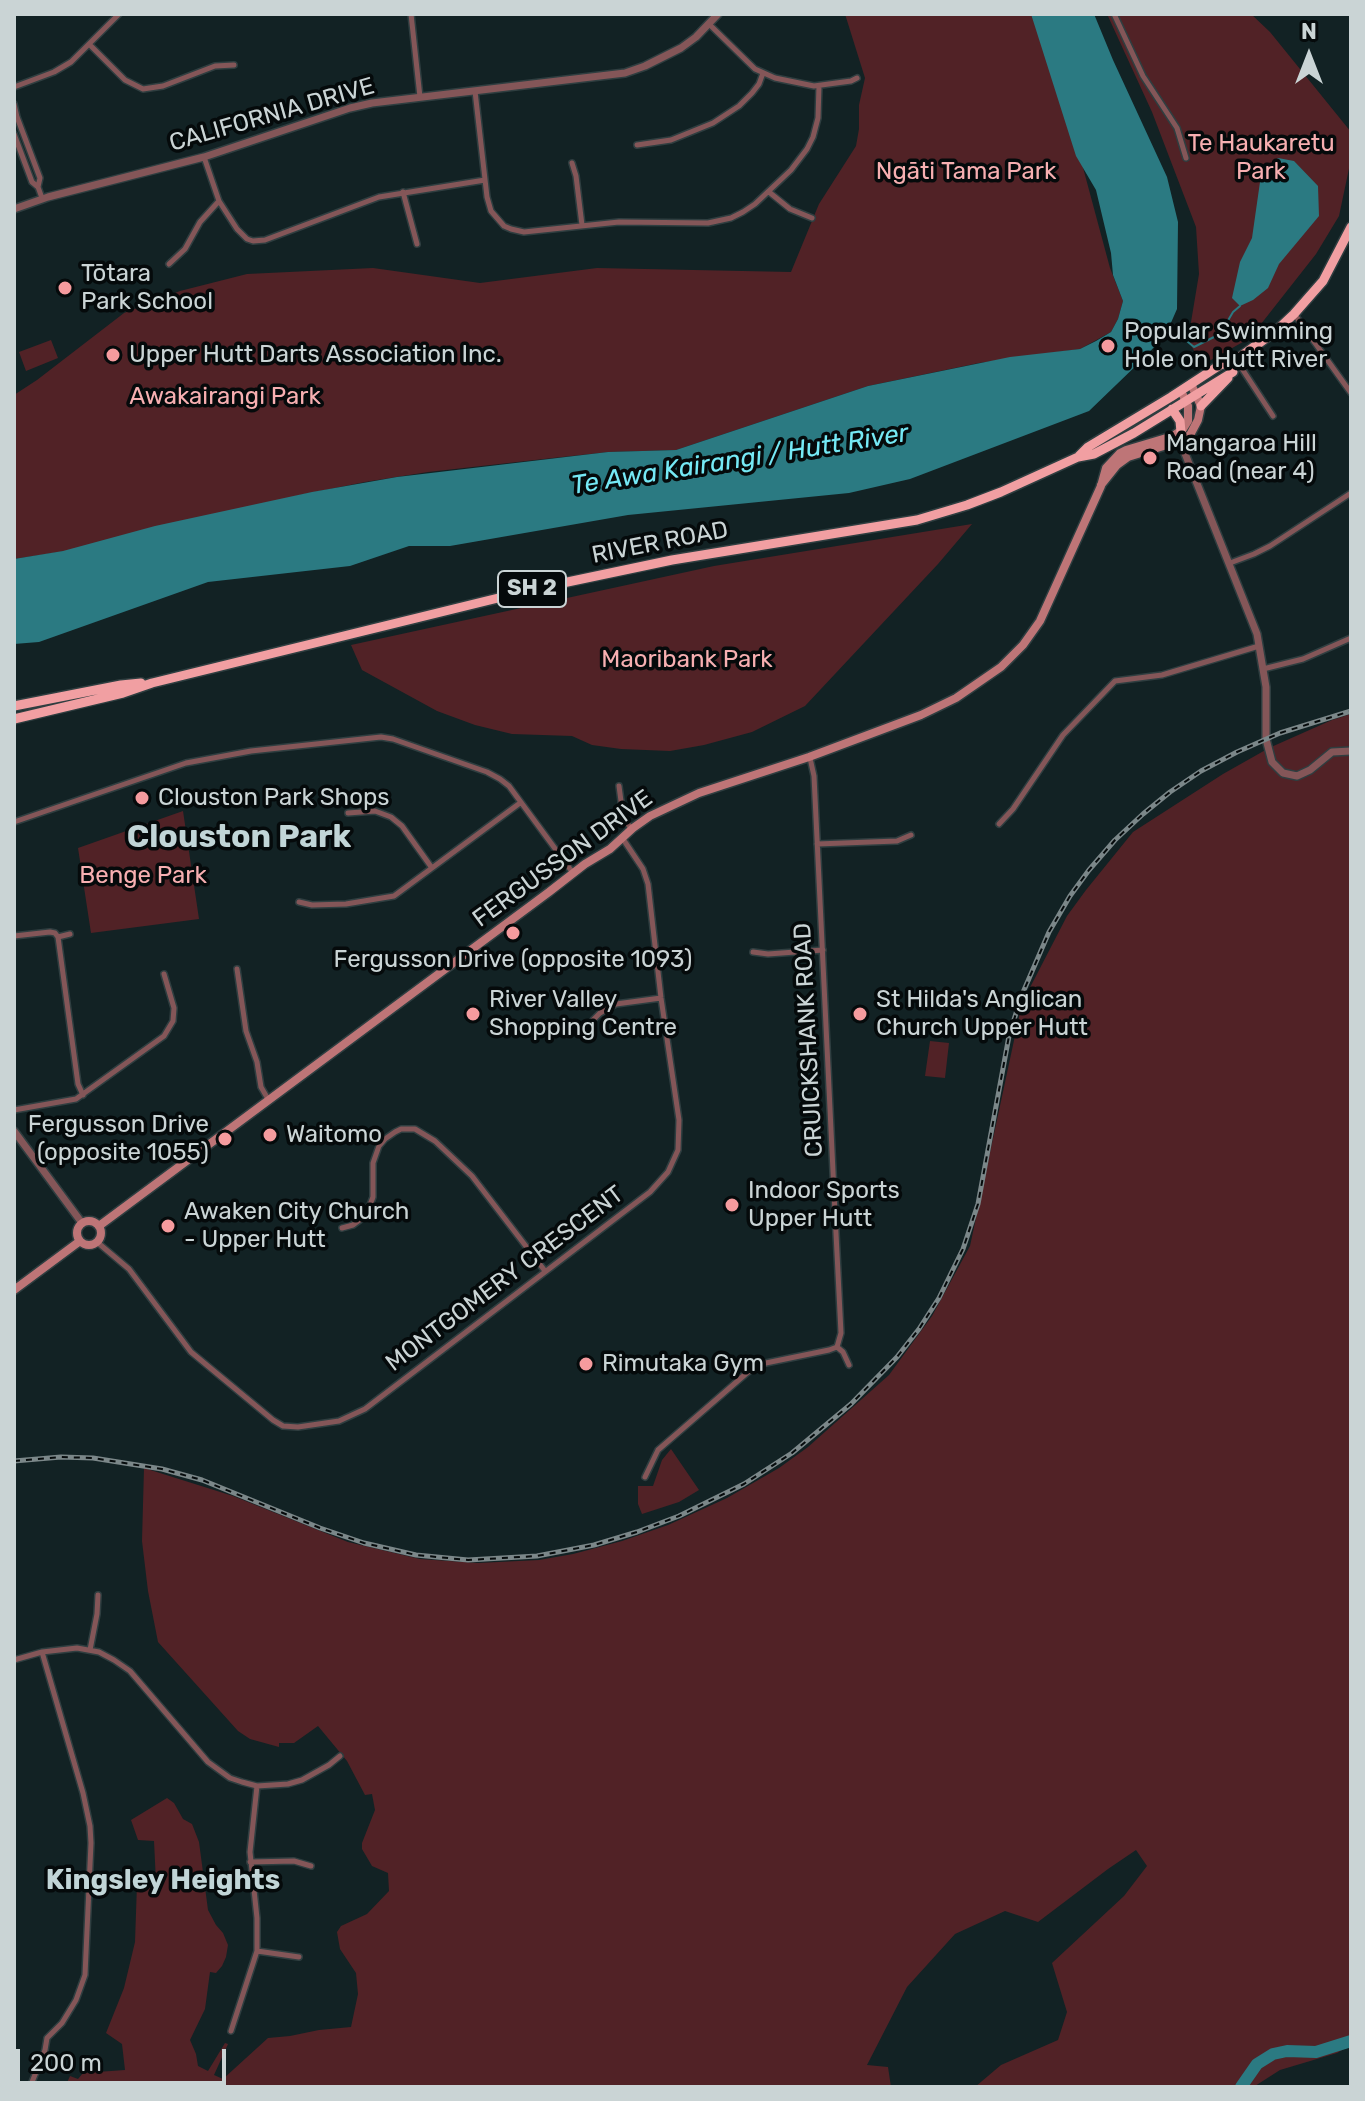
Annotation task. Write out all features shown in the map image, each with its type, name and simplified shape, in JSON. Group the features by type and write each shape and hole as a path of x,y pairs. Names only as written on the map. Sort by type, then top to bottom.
{"highway":[{"name":"SH 2","path":"1183,396 1191,384 1220,365 1236,360 1294,314 1323,281 1351,227"},
{"path":"1201,406 1233,372 1236,360"},
{"name":"SH 2","path":"1196,394 1233,372"},
{"name":"RIVER ROAD","path":"1078,457 1088,447 1183,396 1196,394"},
{"name":"RIVER ROAD","path":"14,719 539,588 672,560 917,520 967,505 1078,457 1094,454 1172,409 1183,396"},
{"path":"1172,409 1180,421 1179,436"},
{"name":"RIVER ROAD","path":"14,706 121,685 152,683"}],"main road":[{"path":"1179,436 1193,431 1198,420 1201,406 1191,384"},
{"path":"1179,436 1188,421 1183,396"},
{"name":"FERGUSSON DRIVE","path":"99,1226 650,816 699,793 809,757 921,715 956,698 1001,667 1023,645 1040,621 1101,486 1106,468 1120,453 1140,444 1179,436"},
{"path":"89,1221 99,1226 101,1234 97,1242 86,1245 80,1241 77,1231 82,1223 89,1221"},
{"path":"14,1290 80,1241"}],"street":[{"path":"14,87 64,67 90,45 118,14"},
{"path":"411,14 420,98"},
{"name":"CALIFORNIA DRIVE","path":"14,209 42,198 204,157 350,108 625,73 673,53 718,14"},
{"path":"1114,14 1143,76 1177,128 1186,158"},
{"path":"709,24 747,62 763,73 798,85 819,86 857,78"},
{"path":"90,45 125,80 143,89 163,86 215,66 234,65"},
{"path":"637,145 671,140 703,129 739,106 759,84 763,73"},
{"path":"475,91 491,211 499,222 524,232 619,222 718,221 743,212 769,192 800,159 813,137 818,118 819,86"},
{"path":"14,104 40,178 38,187"},
{"path":"14,134 32,182 38,187 42,198"},
{"path":"204,157 219,201 242,235 253,241 379,197 485,180"},
{"path":"572,163 582,225"},
{"path":"403,192 417,244"},
{"path":"769,192 790,209 812,218"},
{"path":"169,264 185,249 200,222 219,201"},
{"path":"1294,314 1351,393"},
{"path":"1236,360 1273,416"},
{"path":"1179,436 1253,621 1267,696 1266,739 1277,768 1287,774 1301,775 1332,752 1351,751"},
{"path":"1230,563 1270,546 1351,493"},
{"path":"1263,669 1303,659 1351,638"},
{"path":"999,824 1013,809 1066,730 1115,681 1162,675 1259,646"},
{"path":"14,822 186,763 251,751 381,737 487,772 509,786 573,873"},
{"name":"CRUICKSHANK ROAD","path":"809,757 814,776 823,950 841,1333 837,1347"},
{"path":"619,786 623,816 632,830"},
{"path":"299,902 312,905 346,904 394,896 520,803"},
{"path":"348,813 375,811 391,817 402,826 432,868"},
{"path":"817,844 897,841 911,835"},
{"name":"MONTGOMERY CRESCENT","path":"97,1242 129,1269 191,1352 273,1420 289,1427 339,1421 365,1409 650,1192 668,1172 678,1150 679,1120 648,884 643,869 623,839"},
{"path":"14,936 50,932 58,937 78,1084 83,1095"},
{"path":"58,937 70,934"},
{"path":"753,952 768,954 823,950"},
{"path":"237,969 246,1031 257,1062 262,1091 269,1100"},
{"path":"14,1110 69,1101 83,1095 157,1041 171,1028 174,1008 164,974"},
{"path":"593,1020 616,1004 661,998"},
{"path":"342,1228 361,1219 370,1205 373,1197 373,1163 379,1146 401,1129 415,1129 435,1141 472,1176 545,1271"},
{"path":"14,1131 82,1223"},
{"path":"645,1477 658,1450 761,1364 837,1347 849,1365"},
{"path":"90,1650 98,1595"},
{"path":"14,1660 64,1649 90,1650 114,1660 130,1671 210,1764 230,1778 257,1786 302,1780 340,1756"},
{"path":"30,2087 47,2038 62,2023 76,2000 85,1975 91,1843 85,1801 42,1652"},
{"path":"231,2031 257,1951 250,1842 257,1786"},
{"path":"250,1862 294,1861 311,1866"},
{"path":"257,1951 299,1957"}],"green space":[{"name":"Awakairangi Park","path":"845,14 1032,14 1064,97 1110,268 1123,301 1111,332 1080,349 979,363 868,386 676,450 609,452 365,482 300,495 195,524 80,549 14,559 14,395 124,313 180,291 247,274 373,268 480,283 597,268 791,272 819,204 856,146 859,105 865,78"},
{"name":"Te Haukaretu Park","path":"1107,14 1251,14 1270,32 1351,132 1351,159 1339,216 1316,254 1250,338 1202,365 1188,340 1199,274 1196,227 1152,112"},
{"path":"51,340 58,358 26,371 19,352"},
{"name":"Maoribank Park","path":"972,524 805,706 752,732 704,745 670,751 621,749 592,745 572,736 512,734 475,725 437,711 362,670 351,645 714,566"},
{"path":"1351,714 1351,2045 1337,2053 1280,2070 1255,2086 975,2087 1001,2065 1058,2040 1067,2012 1052,1963 1124,1896 1147,1866 1136,1850 1038,1922 1005,1911 955,1934 907,1987 867,2065 888,2067 891,2087 65,2087 70,2076 78,2079 83,2073 125,2070 122,2044 106,2033 124,1988 135,1942 137,1884 156,1882 154,1841 138,1840 131,1820 167,1798 174,1803 183,1819 192,1824 199,1842 208,1910 228,1945 222,1966 216,1973 210,1972 205,2009 190,2040 198,2066 208,2071 225,2043 228,2044 214,2075 223,2079 268,2038 351,2027 358,1994 356,1973 340,1949 337,1932 341,1926 367,1914 389,1891 388,1873 372,1866 362,1849 375,1810 372,1794 365,1795 347,1761 318,1726 294,1743 279,1743 279,1747 250,1739 238,1731 158,1642 142,1541 144,1468 233,1496 348,1542 420,1559 478,1563 539,1560 622,1541 668,1525 727,1498 779,1468 808,1447 889,1375 932,1316 970,1246 1022,1003 1067,916 1086,890 1133,832 1269,748"},
{"name":"Benge Park","path":"183,811 199,919 91,933 78,848"},
{"path":"930,1041 949,1043 945,1078 925,1076"},
{"path":"671,1449 699,1490 679,1502 642,1514 638,1504 638,1486 653,1486 662,1460"}],"water":[{"name":"Te Awa Kairangi / Hutt River","path":"1031,14 1094,14 1167,177 1178,222 1177,309 1166,334 1089,411 910,479 849,493 628,515 450,546 409,546 350,566 208,582 39,642 14,644 14,559 63,551 155,526 312,492 397,477 608,452 676,450 868,386 1010,357 1080,349 1111,332 1123,301 1113,275 1096,190 1076,156"},
{"path":"1278,158 1294,161 1318,186 1319,216 1279,264 1268,288 1240,306 1232,298 1240,262 1252,238 1260,182 1266,168"}],"waterway":[{"path":"1165,331 1176,332 1194,347 1220,334 1240,306"},
{"path":"1241,2087 1257,2064 1273,2054 1316,2052 1351,2041"}],"railway":[{"path":"14,1461 93,1458 162,1469 202,1480 364,1543 416,1555 468,1560 537,1556 594,1545 679,1516 744,1484 792,1453 851,1404 897,1357 939,1298 963,1249 978,1204 1009,1036 1021,997 1049,932 1089,870 1143,814 1201,771 1280,733 1351,711"}],"place":[{"name":"Tōtara Park School","path":"65,288"},
{"name":"Popular Swimming Hole on Hutt River","path":"1108,346"},
{"name":"Upper Hutt Darts Association Inc.","path":"113,355"},
{"name":"Mangaroa Hill Road (near 4)","path":"1150,458"},
{"name":"Clouston Park Shops","path":"142,798"},
{"name":"Fergusson Drive (opposite 1093)","path":"513,933"},
{"name":"River Valley Shopping Centre","path":"473,1014"},
{"name":"St Hilda's Anglican Church Upper Hutt","path":"860,1014"},
{"name":"Waitomo","path":"270,1135"},
{"name":"Fergusson Drive (opposite 1055)","path":"225,1139"},
{"name":"Indoor Sports Upper Hutt","path":"732,1205"},
{"name":"Awaken City Church - Upper Hutt","path":"168,1226"},
{"name":"Rimutaka Gym","path":"586,1364"}],"district":[{"name":"Clouston Park","path":"239,838"},
{"name":"Kingsley Heights","path":"163,1881"}],"park label":[{"name":"Ngāti Tama Park","path":"966,172"}]}
